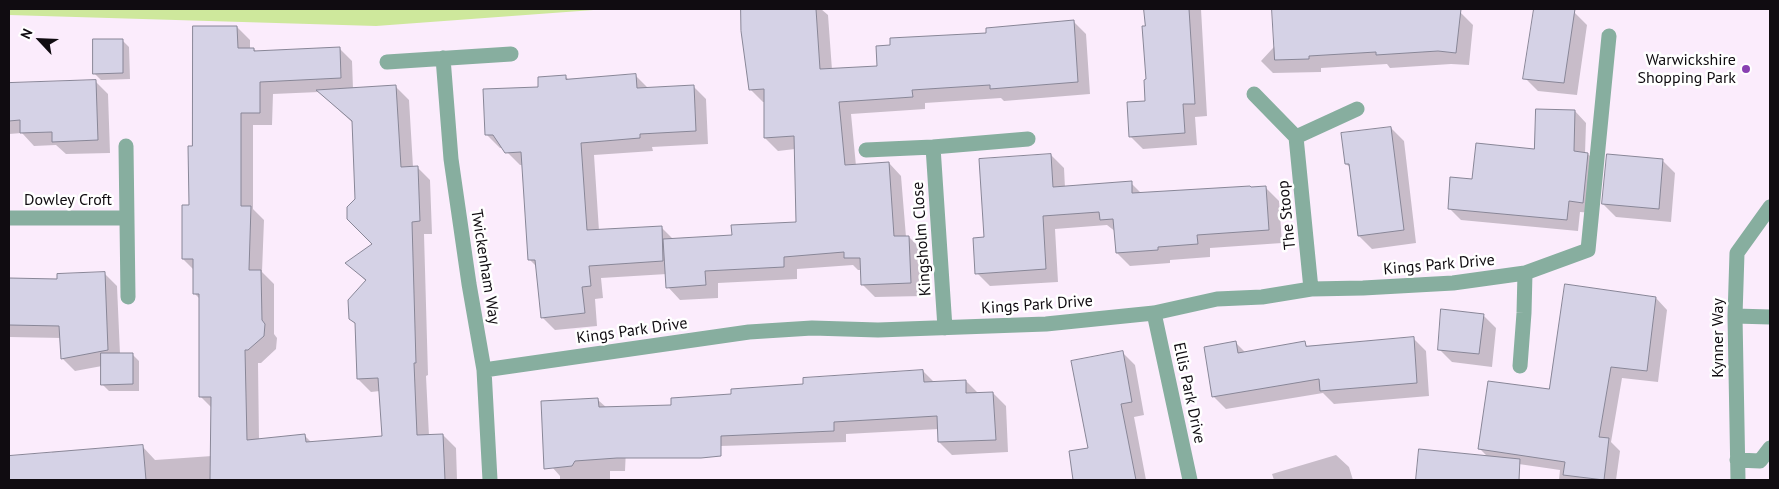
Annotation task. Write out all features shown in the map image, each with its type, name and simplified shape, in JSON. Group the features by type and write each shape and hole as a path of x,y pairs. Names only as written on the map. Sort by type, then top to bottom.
{"street":[{"name":"Kings Park Drive","path":"484,370 749,332 812,328 878,330 1046,324 1154,313 1217,299 1262,297 1311,289 1453,283 1525,274 1588,250 1608,36"},
{"path":"387,62 511,54"},
{"name":"Twickenham Way","path":"444,58 451,158 468,284 484,370 490,480"},
{"path":"1254,94 1296,137 1357,109"},
{"name":"The Stoop","path":"1296,137 1311,289"},
{"path":"866,150 933,147 1028,139"},
{"name":"Dowley Croft","path":"126,146 128,297"},
{"name":"Kingsholm Close","path":"933,147 945,328"},
{"name":"Kynner Way","path":"1738,480 1735,316 1737,253 1770,207"},
{"name":"Dowley Croft","path":"9,218 126,218"},
{"path":"1520,366 1525,274"},
{"name":"Ellis Park Drive","path":"1154,313 1190,480"},
{"path":"1735,316 1770,317"},
{"path":"1737,460 1760,461 1770,448"}],"green space":[{"path":"9,9 607,9 376,26 9,15"}],"building":[{"path":"741,9 816,9 820,69 877,66 876,46 890,45 890,38 986,33 986,28 1074,20 1078,82 990,89 990,85 912,90 913,97 839,102 845,165 889,162 894,236 909,236 911,283 861,285 860,258 844,258 844,252 784,257 784,267 705,271 706,285 666,288 663,239 732,235 731,225 796,222 794,136 764,138 764,89 749,90 741,31"},
{"path":"1144,9 1189,9 1195,104 1183,104 1185,133 1129,137 1127,102 1145,101 1144,80 1146,79 1142,26 1145,26"},
{"path":"1272,9 1461,9 1456,53 1438,51 1376,55 1376,52 1309,56 1309,59 1275,60"},
{"path":"1534,9 1575,9 1564,83 1523,79"},
{"path":"193,26 237,26 238,48 254,48 254,51 340,47 341,78 260,82 260,113 241,113 241,206 251,206 249,270 261,270 262,320 265,324 264,336 248,350 245,350 247,440 305,434 306,442 382,436 378,378 357,379 355,323 349,319 348,300 366,280 345,263 372,244 347,219 347,207 355,199 352,121 316,90 396,85 401,167 418,166 420,221 412,222 417,435 443,434 445,480 210,480 211,397 199,397 199,294 193,294 193,259 182,259 182,205 189,205 188,146 192,146"},
{"path":"93,39 123,39 123,73 93,74"},
{"path":"636,74 637,88 694,85 696,131 640,134 640,138 581,143 587,230 662,226 663,261 589,266 591,286 582,287 585,313 541,318 535,260 528,260 521,152 505,153 493,135 485,135 483,89 538,87 538,77 566,75 566,79"},
{"path":"96,80 98,140 52,142 52,132 20,133 20,120 9,121 9,83"},
{"path":"1536,109 1575,110 1574,151 1588,153 1583,203 1569,201 1567,220 1448,209 1450,177 1472,179 1476,143 1534,149"},
{"path":"1391,127 1404,230 1358,236 1349,164 1345,164 1341,133"},
{"path":"1051,154 1053,187 1132,181 1132,193 1266,186 1269,230 1197,235 1198,244 1158,247 1158,250 1116,253 1113,219 1100,220 1099,212 1043,216 1046,269 975,274 973,238 984,237 979,159"},
{"path":"1607,154 1663,159 1659,209 1602,204"},
{"path":"105,272 108,350 61,359 59,326 9,325 9,278 57,279 57,274"},
{"path":"1565,284 1656,297 1647,371 1611,367 1599,437 1609,438 1604,480 1563,475 1565,462 1478,449 1488,381 1549,389"},
{"path":"1441,309 1484,314 1479,354 1438,350"},
{"path":"1414,337 1417,383 1320,391 1319,379 1212,397 1204,347 1236,341 1238,353 1305,341 1306,346"},
{"path":"1123,351 1132,402 1121,404 1136,480 1073,480 1069,451 1088,448 1071,361"},
{"path":"101,353 133,353 133,384 101,385"},
{"path":"923,370 924,382 966,380 966,393 993,392 996,440 938,442 937,416 834,422 834,431 721,436 721,456 701,458 617,458 575,461 572,466 544,469 541,401 598,398 599,407 671,405 671,398 731,394 731,389 803,384 803,378"},
{"path":"143,445 146,480 9,480 9,456"},
{"path":"1419,449 1520,459 1519,480 1416,480"}],"place":[{"name":"Warwickshire Shopping Park","path":"1746,69"}]}
